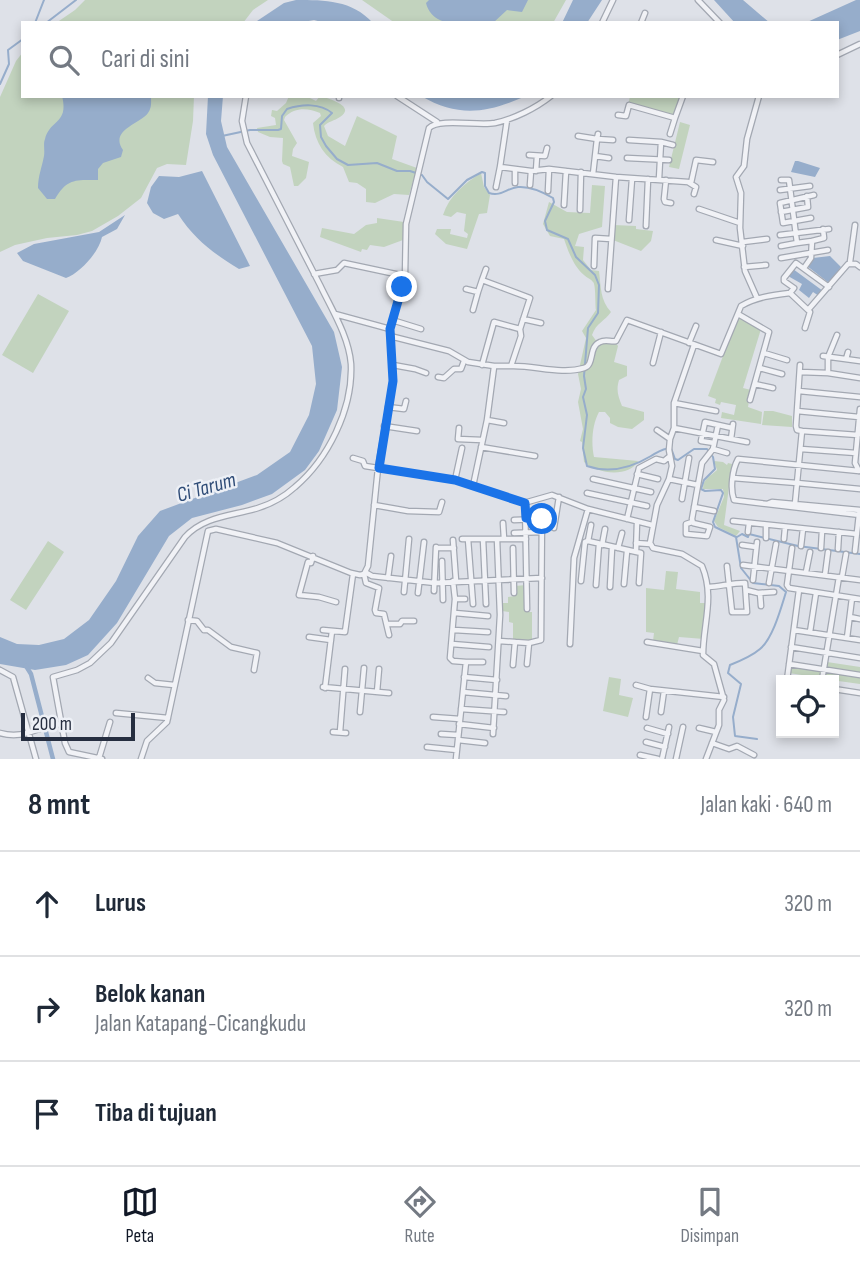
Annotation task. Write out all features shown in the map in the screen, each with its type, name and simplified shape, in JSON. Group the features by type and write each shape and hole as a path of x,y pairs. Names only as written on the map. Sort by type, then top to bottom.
{"street":[{"path":"603,21 613,0"},
{"path":"698,0 718,21"},
{"path":"642,21 645,13"},
{"path":"839,54 860,44"},
{"path":"69,759 53,677 90,663 111,643 185,537 201,524 261,507 282,496 301,481 329,447 346,402 350,379 347,347 334,314 244,135 246,98"},
{"path":"400,98 438,122 483,124 507,119 548,98"},
{"path":"670,134 682,98"},
{"path":"757,298 744,267 740,223 742,201 736,175 744,166 747,139 759,98"},
{"path":"618,115 626,116 629,106 675,118"},
{"path":"496,187 507,119"},
{"path":"389,635 384,614 375,611 379,588 366,583 365,573 393,365 390,333 405,276 405,230 429,128 438,122"},
{"path":"578,136 598,136 613,140"},
{"path":"593,174 598,136"},
{"path":"629,140 673,145"},
{"path":"659,179 661,142"},
{"path":"529,155 545,156 547,148"},
{"path":"530,185 537,156"},
{"path":"595,156 609,158"},
{"path":"627,158 669,160"},
{"path":"691,183 696,160 713,162"},
{"path":"500,167 691,183 696,187 694,194"},
{"path":"608,289 620,168"},
{"path":"515,169 515,183"},
{"path":"548,191 549,169"},
{"path":"564,205 566,171"},
{"path":"580,209 581,172"},
{"path":"629,220 632,179"},
{"path":"646,226 648,179"},
{"path":"666,180 664,199 665,202 671,203"},
{"path":"781,180 789,180 797,243"},
{"path":"780,190 810,186"},
{"path":"811,218 779,224 780,203 814,195"},
{"path":"781,212 808,207 807,196"},
{"path":"699,209 740,223"},
{"path":"808,310 850,262 855,225"},
{"path":"779,235 826,229 824,238 781,246"},
{"path":"594,266 594,240 597,237 611,239"},
{"path":"716,240 743,244 767,239"},
{"path":"804,268 812,253 812,241"},
{"path":"781,258 828,250"},
{"path":"850,262 860,267"},
{"path":"314,274 337,270 344,263 405,276"},
{"path":"334,314 449,351 464,361 482,365 537,370 584,368 590,363 594,347 601,341 617,341 627,320 722,353 741,306 757,298 790,293 794,288 784,281 784,278 795,264 829,287"},
{"path":"744,267 766,265"},
{"path":"473,310 486,269"},
{"path":"482,281 529,298 520,330 522,336 512,366"},
{"path":"466,289 478,292"},
{"path":"790,293 810,312 805,328"},
{"path":"738,314 769,332 750,400"},
{"path":"523,319 541,323"},
{"path":"392,320 421,329"},
{"path":"482,365 494,322 520,330"},
{"path":"650,544 652,525 672,466 669,451 674,428 674,402 696,326"},
{"path":"653,363 661,332"},
{"path":"828,373 825,356 837,335"},
{"path":"846,359 848,352"},
{"path":"764,353 787,360"},
{"path":"825,356 860,361"},
{"path":"438,377 444,377 454,369 461,369 464,361"},
{"path":"393,365 426,373"},
{"path":"800,365 796,428 802,431 858,435"},
{"path":"472,486 494,366"},
{"path":"760,368 782,374"},
{"path":"800,372 860,378"},
{"path":"755,384 773,388"},
{"path":"799,391 860,397"},
{"path":"388,407 404,409 406,401"},
{"path":"674,402 716,411"},
{"path":"859,471 855,465 860,409"},
{"path":"797,411 859,416"},
{"path":"486,420 504,423"},
{"path":"727,453 700,443 705,421 733,426 731,439"},
{"path":"692,522 702,463 711,449 718,425"},
{"path":"384,426 417,431"},
{"path":"459,428 458,439 482,440"},
{"path":"674,428 747,442"},
{"path":"657,430 670,439"},
{"path":"795,506 802,431"},
{"path":"481,447 535,456"},
{"path":"455,480 461,448"},
{"path":"801,449 856,453"},
{"path":"626,519 639,468 656,458 664,461 669,451"},
{"path":"353,458 363,461 365,466 455,480 525,503 549,495 559,497 588,509 652,525"},
{"path":"682,499 689,458"},
{"path":"856,551 860,512 734,500 732,496 738,460 859,471"},
{"path":"637,474 658,479"},
{"path":"733,478 860,489"},
{"path":"593,479 651,492"},
{"path":"669,480 698,485"},
{"path":"587,493 647,506"},
{"path":"554,528 559,497"},
{"path":"374,505 408,511 439,512 442,502"},
{"path":"525,503 527,609"},
{"path":"694,507 715,511"},
{"path":"570,644 573,558 588,509"},
{"path":"499,641 529,643 541,640 542,511"},
{"path":"514,520 542,519"},
{"path":"733,521 857,534"},
{"path":"636,552 637,522"},
{"path":"692,522 710,527 707,536 686,534 686,524 692,522"},
{"path":"503,523 504,539"},
{"path":"748,532 749,523"},
{"path":"201,524 208,530 216,529 277,543 353,574 365,573 435,583 542,578"},
{"path":"581,581 585,542 591,525"},
{"path":"766,525 766,538"},
{"path":"784,539 785,528"},
{"path":"596,585 601,544 606,529"},
{"path":"802,546 803,529"},
{"path":"141,759 147,741 163,728 167,718 208,530"},
{"path":"821,548 822,531"},
{"path":"514,533 542,532"},
{"path":"838,549 839,532"},
{"path":"610,587 615,548 622,533"},
{"path":"404,592 409,539"},
{"path":"473,604 465,539 526,539"},
{"path":"483,539 486,604"},
{"path":"433,717 494,731 499,641 498,539"},
{"path":"453,540 455,612 451,660 483,662"},
{"path":"587,541 641,553 639,583"},
{"path":"418,593 424,542"},
{"path":"636,543 650,544 657,550 682,554 702,566 709,587 703,655 714,664 724,696 719,710 720,720 706,759"},
{"path":"769,583 776,544"},
{"path":"742,545 757,545 752,580"},
{"path":"434,591 437,548 454,548"},
{"path":"513,548 514,593"},
{"path":"792,548 787,585 789,588 860,599"},
{"path":"624,584 627,551"},
{"path":"806,572 810,552"},
{"path":"825,575 828,552"},
{"path":"822,675 835,596 846,554"},
{"path":"313,556 311,563 308,562 299,595 336,602"},
{"path":"388,578 391,556"},
{"path":"442,561 443,600"},
{"path":"743,565 860,580 860,573"},
{"path":"709,587 730,584 745,583 747,612 732,612 730,584 727,566"},
{"path":"323,630 345,632 353,574"},
{"path":"746,590 774,592"},
{"path":"788,675 799,590"},
{"path":"760,593 761,606"},
{"path":"810,632 817,593"},
{"path":"847,638 852,598"},
{"path":"455,599 465,599"},
{"path":"455,612 488,616"},
{"path":"850,617 860,619"},
{"path":"188,620 197,621 204,630 208,630 231,647 257,653 254,670"},
{"path":"388,624 400,625 402,621 414,621"},
{"path":"454,630 488,632"},
{"path":"794,630 860,640"},
{"path":"332,631 324,687 389,693"},
{"path":"309,637 331,640"},
{"path":"513,665 514,642"},
{"path":"647,642 703,651"},
{"path":"527,664 529,643"},
{"path":"452,644 489,647"},
{"path":"791,647 860,658"},
{"path":"456,759 466,662"},
{"path":"789,664 860,675"},
{"path":"360,712 364,668"},
{"path":"333,732 343,732 345,669"},
{"path":"377,692 379,669"},
{"path":"0,670 13,677 31,732 36,759"},
{"path":"464,677 497,680"},
{"path":"148,678 155,684 174,685"},
{"path":"636,685 664,691 724,696"},
{"path":"646,717 650,689"},
{"path":"839,690 860,693"},
{"path":"661,712 664,691"},
{"path":"463,692 506,696"},
{"path":"461,709 503,712"},
{"path":"116,713 167,718"},
{"path":"69,752 101,759 110,722"},
{"path":"0,733 20,737 61,724"},
{"path":"676,759 683,727"},
{"path":"640,755 660,759 665,747 668,730 647,728"},
{"path":"699,728 716,732"},
{"path":"440,734 485,743"},
{"path":"646,742 665,747"},
{"path":"712,743 729,749 737,746 754,755"},
{"path":"427,747 457,750"}],"green space":[{"path":"85,0 268,0 253,10 245,21 59,21"},
{"path":"362,0 566,0 554,21 392,21"},
{"path":"21,55 21,98 194,98 186,165 167,164 157,168 141,198 92,231 15,245 0,252 0,97"},
{"path":"288,98 310,98 316,101 318,98 326,98 343,106 344,113 324,126 328,136 345,146 357,116 397,136 392,159 417,168 409,195 394,194 375,203 366,202 366,189 357,183 349,182 343,167 326,154 319,143 313,123 321,116 320,113 306,109 293,111 284,120 297,143 292,156 309,162 306,178 298,186 294,186 290,167 282,161 283,138 270,137 258,132 257,128 276,125 275,118 271,116 272,110 277,111"},
{"path":"630,98 681,98 675,116 628,106"},
{"path":"680,122 690,125 679,169 669,167"},
{"path":"481,173 484,187 490,195 487,213 479,214 467,249 446,244 435,234 437,229 451,229 450,234 467,238 468,234 464,231 466,214 457,212 451,217 443,215 458,191"},
{"path":"592,185 605,186 602,227 579,234 575,246 584,247 583,260 591,270 599,271 603,298 611,312 592,335 597,342 613,339 618,346 614,362 627,366 627,376 619,380 618,387 622,406 644,412 644,420 632,429 610,423 605,412 599,412 597,417 593,434 594,457 638,461 628,470 620,472 604,471 584,462 580,441 583,429 578,402 581,389 578,374 586,338 582,331 596,310 595,287 574,263 564,239 550,236 543,224 549,202 567,212 590,213"},
{"path":"377,218 404,222 403,240 384,247 370,245 367,250 362,249 361,252 320,237 322,228 354,234 366,225 377,223"},
{"path":"614,225 636,226 636,229 653,231 651,241 641,251 613,240"},
{"path":"38,294 69,311 33,373 2,355"},
{"path":"738,316 761,329 743,388 751,390 748,407 762,412 761,424 721,418 722,412 734,415 736,405 721,402 720,405 715,403 716,399 708,396"},
{"path":"764,411 792,416 792,427 762,425"},
{"path":"714,461 732,464 724,525 740,531 736,536 718,527 714,521 724,497 723,489 703,489 706,480 717,470"},
{"path":"48,541 64,552 26,610 10,600"},
{"path":"666,571 678,572 676,589 700,592 700,603 707,603 704,639 679,637 677,645 653,641 654,633 646,632 646,588 664,590"},
{"path":"526,585 526,612 532,612 532,640 513,640 513,623 509,622 509,612 502,611 502,603 508,603 508,597 515,596 515,586"},
{"path":"827,662 860,667 860,674 825,669"},
{"path":"790,667 822,672 822,675 789,673"},
{"path":"824,672 860,677 860,684 839,681 839,675 824,675"},
{"path":"609,677 621,679 619,695 633,698 628,717 603,711"}],"water":[{"path":"296,0 338,3 356,10 371,21 257,21 284,3"},
{"path":"429,0 528,0 522,12 507,10 495,21 442,21 430,12 426,3"},
{"path":"573,0 602,0 588,21 563,21"},
{"path":"714,0 743,0 768,21 733,21"},
{"path":"860,0 860,31 839,39 839,21 809,21"},
{"path":"62,98 151,98 149,111 120,137 123,150 121,157 103,163 98,169 98,180 73,182 64,187 55,199 47,199 38,188 44,143 47,133 61,117"},
{"path":"208,98 223,98 221,121 227,147 334,332 342,367 337,410 319,451 305,470 272,494 192,518 169,536 117,623 88,655 66,665 35,670 0,664 0,637 17,644 39,645 64,639 89,620 116,581 138,536 160,511 257,475 290,452 309,415 316,384 312,346 213,155 206,134"},
{"path":"425,98 520,98 473,111 448,108"},
{"path":"795,161 820,168 815,177 791,172"},
{"path":"202,171 250,266 239,269 205,245 178,214 164,219 153,213 147,203 151,187 159,176 179,177"},
{"path":"125,215 117,229 102,237 88,261 66,278 23,261 17,253 34,244 99,232"},
{"path":"830,256 841,267 829,283 807,266 813,258"},
{"path":"793,269 823,291 819,296 813,292 809,298 799,290 802,284 788,276"}],"waterway":[{"path":"36,21 44,0"},
{"path":"49,21 76,0"},
{"path":"0,84 9,64 8,50 21,40"},
{"path":"222,136 250,130 278,130 281,129 282,116 287,109 305,105 316,106 332,113 320,125 321,137 337,159 348,165 377,163 397,171 422,175 448,199 467,180 482,172 485,173 485,186 489,193 497,194 523,187 553,198 554,202 545,221 547,230 568,239 576,257 595,275 599,285 598,313 588,328 584,376 586,389 583,397 587,415 583,448 587,466 620,468 636,464 661,450 671,448 678,460 694,449 707,449 713,457 715,469 704,480 701,489 721,490 723,493 713,522 715,527 736,537 741,568 753,583 779,586 786,592 765,644 753,654 730,665 728,673 741,684 733,717 735,736 757,739"},
{"path":"737,537 742,534 748,537 749,534 798,546 860,554"},
{"path":"26,666 31,674 53,759"}],"route":[{"path":"402,287 390,329 394,372 379,468 461,481 525,503 526,518 542,519"}],"water label":[{"name":"Ci Tarum","path":"206,487"}]}
